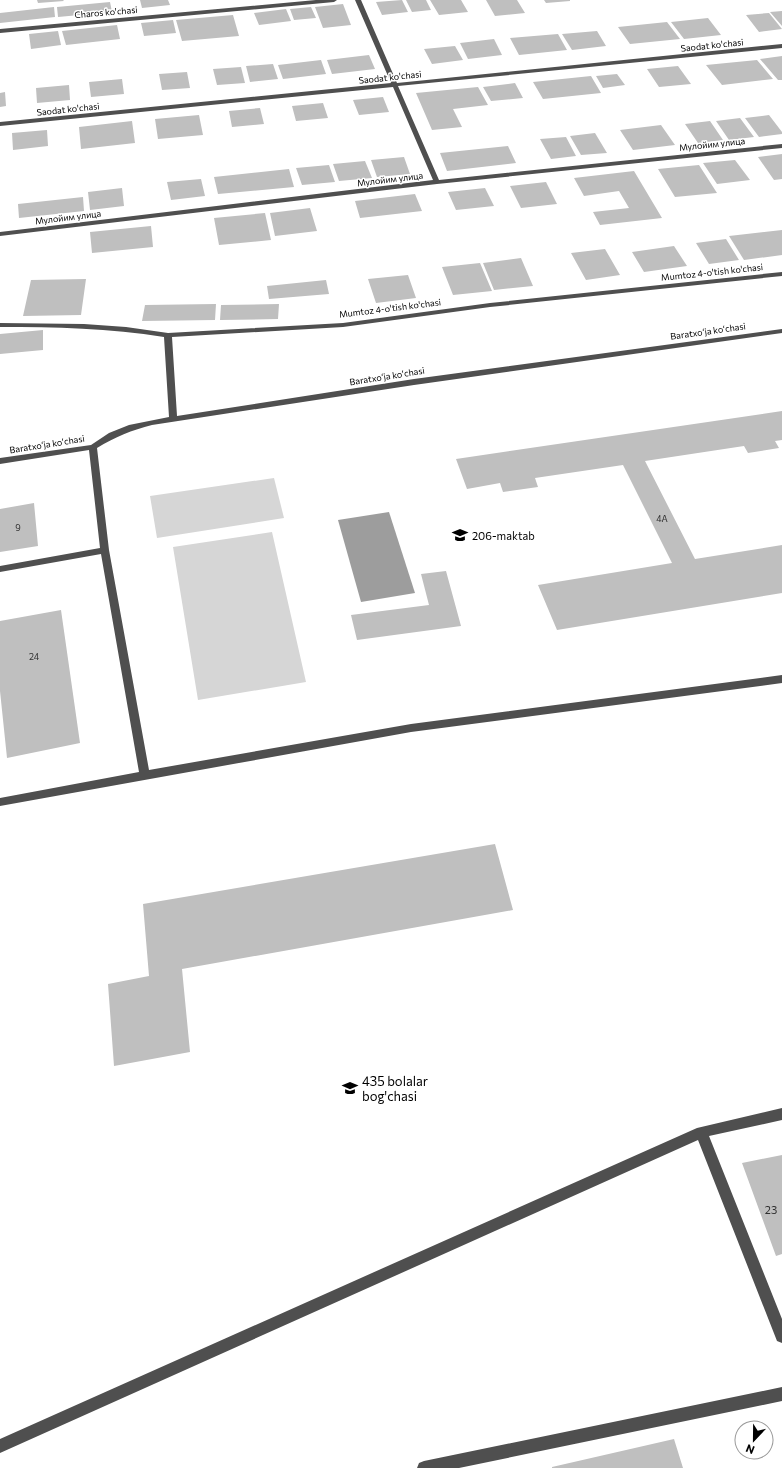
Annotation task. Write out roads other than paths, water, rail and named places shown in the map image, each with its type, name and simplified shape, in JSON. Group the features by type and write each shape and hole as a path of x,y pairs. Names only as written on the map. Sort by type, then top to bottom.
{"street":[{"name":"Charos ko'chasi","path":"0,31 334,0"},
{"path":"358,0 437,182"},
{"name":"Saodat ko'chasi","path":"0,124 396,86 782,46"},
{"name":"Мулойим улица","path":"0,234 437,182 782,146"},
{"name":"Mumtoz 4-o'tish ko'chasi","path":"0,325 50,324 143,330 168,335 343,324 490,306 782,274"},
{"name":"Baratxoʻja koʻchasi","path":"0,461 93,447 112,435 132,427 173,419 414,382 782,331"},
{"path":"168,335 173,419"},
{"path":"93,447 106,550 145,775"},
{"path":"0,569 106,550"},
{"path":"0,802 411,728 782,679"},
{"path":"0,1446 701,1132 782,1114"},
{"path":"701,1132 782,1336"},
{"path":"424,1468 782,1394"}],"place":[{"name":"206-maktab","path":"460,535"},
{"name":"435 bolalar bog'chasi","path":"350,1088"}]}
